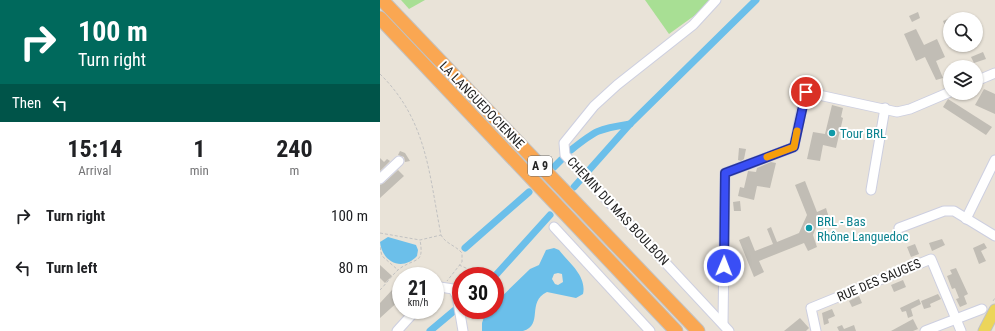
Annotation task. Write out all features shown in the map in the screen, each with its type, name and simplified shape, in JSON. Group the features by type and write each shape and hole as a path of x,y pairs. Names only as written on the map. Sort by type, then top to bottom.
{"highway":[{"name":"LA LANGUEDOCIENNE","path":"382,0 698,331"},
{"name":"LA LANGUEDOCIENNE","path":"380,18 676,331"}],"main road":[{"path":"984,331 995,310"},
{"path":"990,331 995,321"}],"street":[{"name":"CHEMIN DU MAS BOULBON","path":"716,0 694,25 617,85 589,112 564,143 565,155 726,328"},
{"path":"983,78 995,73"},
{"name":"CHEMIN DU MAS BOULBON","path":"726,328 725,173 794,147 806,92 885,108"},
{"path":"871,190 885,108 897,112 910,109 943,95"},
{"path":"966,219 995,160"},
{"path":"380,179 399,161"},
{"path":"899,228 944,210 954,211 995,236"},
{"path":"554,227 650,331"},
{"name":"RUE DES SAUGES","path":"816,331 811,308 931,258 955,319"},
{"path":"444,288 449,288 457,296 463,330"},
{"path":"926,331 982,309"},
{"path":"397,331 408,319"},
{"path":"955,319 960,331"}],"path":[{"path":"380,74 394,88 409,110 423,142 441,235 446,243 457,247 462,253 462,262 449,276 449,288"},
{"path":"380,233 420,240 441,235"},
{"path":"405,267 412,264 421,255 422,251 420,240"},
{"path":"380,246 382,256 395,267"},
{"path":"460,265 464,267"},
{"path":"380,290 392,277"}],"green space":[{"path":"401,0 425,0 409,9"},
{"path":"645,0 716,0 669,34"}],"water":[{"path":"388,237 416,245 418,250 417,256 411,261 399,264 389,259 385,255 380,242"},
{"path":"554,248 559,250 580,276 584,287 583,294 576,298 547,292 537,301 533,324 529,328 523,331 482,331 483,319 504,319 504,294 530,269 539,265 546,250","holes":["554,274 562,274 563,282 558,285 555,284 552,279"]}],"building":[{"path":"918,12 920,18 912,22 909,16"},
{"path":"916,29 924,45 937,39 945,57 936,61 943,78 936,80 925,57 916,61 904,34"},
{"path":"983,52 986,59 972,60 971,57"},
{"path":"984,89 995,94 995,114 975,105 978,100 983,100"},
{"path":"947,100 950,100 992,127 986,135 943,107"},
{"name":"Tour BRL","path":"832,105 843,108 841,117 843,118 836,148 823,145 820,161 807,159 813,132 825,134"},
{"path":"739,148 746,149 744,159 741,161 738,160"},
{"path":"400,151 405,153 410,161 405,162 404,157 398,155"},
{"path":"380,158 384,162 387,159 390,161 380,171"},
{"path":"771,162 776,163 770,188 757,186 754,200 738,196 740,187 744,188 748,171 756,172 757,168"},
{"path":"398,170 404,176 380,198 380,185"},
{"name":"BRL - Bas Rhône Languedoc","path":"805,181 817,212 826,208 829,218 818,223 813,235 817,247 808,251 804,243 759,261 764,272 754,277 739,240 749,236 755,251 773,244 767,229 771,227 777,242 799,233 807,215 795,185"},
{"path":"740,201 741,211 734,211 733,202"},
{"path":"942,239 945,245 932,251 929,243"},
{"path":"984,243 987,248 981,251 986,261 979,264 973,248"},
{"path":"915,244 919,254 911,257 907,247"},
{"path":"380,265 392,276 385,283 380,278"},
{"path":"956,268 968,294 964,296 967,304 960,307 956,299 959,298 955,288 952,289 947,276 952,274 950,270"},
{"path":"903,280 906,287 894,292 891,285"},
{"path":"392,290 392,307 380,318 380,303"},
{"path":"938,294 941,299 930,304 931,307 924,309 921,301"},
{"path":"859,296 862,303 852,307 849,301"},
{"path":"919,299 921,304 911,309 913,316 908,318 906,311 902,312 900,308"},
{"path":"832,309 835,316 828,319 829,323 824,325 822,313"},
{"path":"800,318 809,328 806,331 784,331"},
{"path":"913,319 918,329 913,331 891,331"},
{"path":"842,325 844,329 854,325 856,331 839,331 837,327"}],"waterway":[{"path":"574,187 630,124 756,0"},
{"path":"571,150 598,131 630,124"},
{"path":"554,167 561,160"},
{"path":"465,248 529,192"},
{"path":"503,267 550,215"},
{"path":"430,331 452,313"}],"slow traffic":[{"path":"767,157 794,147 797,131"}],"place":[{"name":"Tour BRL","path":"832,133"},
{"name":"BRL - Bas Rhône Languedoc","path":"809,228"}],"route":[{"path":"724,266 725,173 794,147 806,92"}]}
